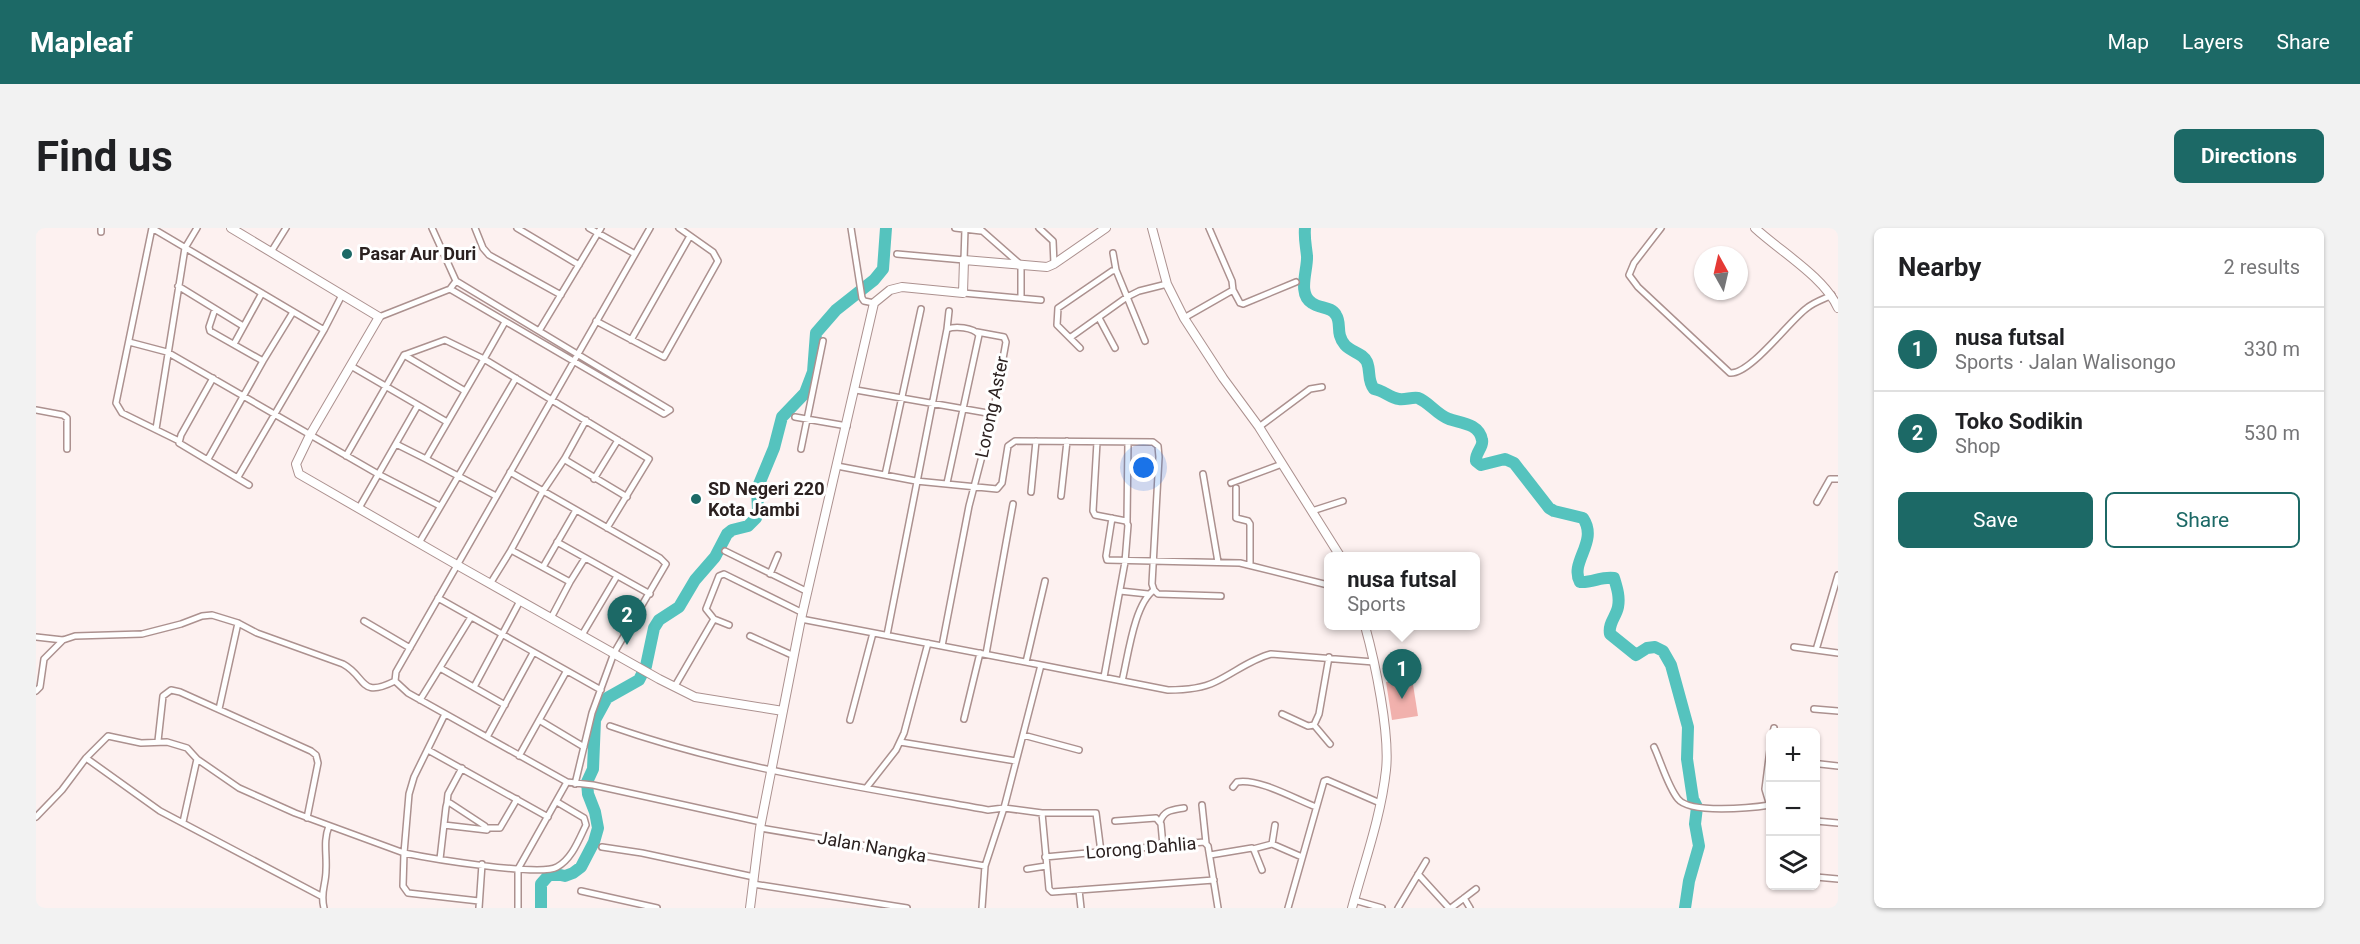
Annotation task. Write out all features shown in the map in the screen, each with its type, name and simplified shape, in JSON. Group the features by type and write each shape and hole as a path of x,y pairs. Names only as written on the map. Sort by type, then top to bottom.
{"street":[{"path":"249,485 180,444 179,441 122,412 116,403 152,228 324,330"},
{"path":"156,429 185,248 198,228"},
{"path":"271,252 286,228"},
{"path":"432,228 456,281 550,338 575,358 664,414 670,410 575,358 546,346 450,289"},
{"path":"475,228 483,248 489,255 561,296"},
{"path":"517,228 579,266"},
{"path":"589,228 600,231 635,254"},
{"path":"36,637 63,640 75,636 142,634 208,615 238,623 257,633 343,664 368,687 381,686 395,681 396,672 650,228"},
{"path":"596,321 664,357 718,261 716,256 679,228"},
{"path":"851,228 861,296 864,301 874,303"},
{"path":"955,228 981,230 1021,266 1021,298"},
{"path":"1039,228 1053,241 1054,264"},
{"path":"897,254 1038,267 1054,264 1106,228"},
{"path":"1152,228 1167,284 1184,318 1223,378 1259,426 1338,552"},
{"path":"1209,228 1240,303 1243,304 1296,282"},
{"path":"1661,228 1634,263 1629,275 1638,287 1730,373 1736,373 1753,361 1808,307 1832,295"},
{"path":"1755,228 1832,295 1838,308"},
{"path":"235,229 379,318"},
{"path":"963,293 965,229"},
{"path":"539,332 600,231"},
{"path":"631,340 690,236"},
{"path":"1113,253 1116,270 1145,341"},
{"path":"1080,348 1058,325 1058,308 1116,270"},
{"path":"456,281 450,289 379,318 310,435 296,464 299,474 659,679 696,697 783,711"},
{"path":"1071,337 1127,297 1139,291 1167,284"},
{"path":"178,286 243,326"},
{"path":"750,908 761,825 802,616 856,390 874,303 890,290 902,287 1041,300"},
{"path":"1184,318 1233,290"},
{"path":"234,344 262,294"},
{"path":"238,477 342,295"},
{"path":"215,309 209,329 263,361"},
{"path":"885,475 921,309"},
{"path":"887,635 949,311"},
{"path":"208,459 293,312"},
{"path":"1099,318 1115,348"},
{"path":"426,459 505,322"},
{"path":"946,329 952,327 977,332 979,335 947,483"},
{"name":"Lorong Aster","path":"942,646 975,487 993,414 1006,342 1004,337 977,332"},
{"path":"546,346 550,338"},
{"path":"346,456 384,386 404,355 445,340 516,378 649,459 607,528"},
{"path":"801,449 823,341"},
{"path":"129,342 167,352 346,456 440,506"},
{"path":"404,355 465,391"},
{"path":"351,366 447,423"},
{"path":"179,441 213,378"},
{"path":"419,543 516,378"},
{"path":"1259,426 1310,389 1322,387"},
{"path":"856,390 993,414"},
{"path":"359,508 418,405"},
{"path":"36,410 66,417 67,449"},
{"path":"795,417 847,426"},
{"path":"490,584 586,420"},
{"path":"594,479 618,440"},
{"path":"837,466 916,481 997,489 1002,483 1008,446 1011,443 1036,441 1154,442 1158,446 1159,485 1151,592 1140,609 1122,681"},
{"path":"1031,492 1036,441"},
{"path":"1061,496 1067,441"},
{"path":"1097,442 1093,511 1095,515 1127,522"},
{"path":"1104,677 1125,562 1128,442"},
{"path":"396,444 496,496"},
{"path":"565,458 570,465 627,497"},
{"path":"1230,483 1282,464"},
{"path":"510,472 665,561 666,568 614,653 584,747 575,784"},
{"path":"1203,474 1218,562"},
{"path":"1817,502 1830,479 1838,479"},
{"path":"1236,488 1236,518 1248,520 1250,524 1250,565"},
{"path":"1312,511 1343,501"},
{"path":"964,719 983,654 1013,504"},
{"path":"543,567 576,510"},
{"path":"1112,518 1106,560 1218,562 1250,565 1324,584"},
{"path":"558,542 650,594"},
{"path":"511,550 570,582"},
{"path":"725,551 808,592"},
{"path":"770,574 778,555"},
{"path":"551,618 585,558"},
{"path":"729,625 714,619 707,607 721,575 802,616 873,633 1168,690 1191,689 1214,683 1266,655 1329,657 1374,662"},
{"path":"1816,650 1838,575"},
{"path":"582,635 617,576"},
{"path":"1026,662 1045,581"},
{"path":"1120,591 1221,596"},
{"path":"438,598 601,690"},
{"path":"1830,598 1838,603"},
{"path":"474,687 520,601"},
{"path":"420,700 471,617"},
{"path":"675,686 714,619"},
{"path":"364,621 410,648"},
{"path":"219,710 238,623"},
{"path":"1366,630 1374,662 1387,757 1380,803 1353,904 1382,908"},
{"path":"850,720 873,633"},
{"path":"750,636 794,656"},
{"path":"36,691 40,687 44,659 63,640"},
{"path":"867,787 900,742 928,643"},
{"path":"1794,647 1838,653"},
{"path":"487,737 533,653"},
{"path":"1314,725 1329,657"},
{"path":"982,908 985,866 1004,808 1041,665"},
{"path":"440,668 505,705"},
{"path":"519,756 566,672"},
{"name":"Jalan Nangka","path":"395,681 420,700 567,782 593,785 761,825 985,866"},
{"path":"158,741 162,702 168,691 180,692 316,755 318,763 308,818"},
{"path":"1814,709 1838,711"},
{"path":"446,714 414,777 409,794 403,886 405,891 422,896 479,904 482,864"},
{"path":"1282,714 1308,726 1314,725"},
{"path":"539,720 584,747"},
{"path":"1314,725 1330,744"},
{"path":"610,726 646,739 771,770 988,810 1004,808 1042,813 1096,813 1101,852"},
{"path":"1023,735 1079,750"},
{"path":"36,817 108,736 141,743 158,741 187,748 197,759 239,788 308,818 404,853 440,859 518,869 559,867 571,853 586,821 557,802"},
{"path":"900,742 1016,761"},
{"path":"1654,747 1676,796 1685,805 1734,810 1766,806"},
{"path":"428,750 548,817"},
{"path":"87,758 147,803 321,896"},
{"path":"183,822 197,759"},
{"path":"1820,764 1838,766"},
{"path":"440,859 448,794 462,768"},
{"path":"1288,908 1323,783 1328,780 1380,803"},
{"path":"1233,787 1237,782 1244,781 1266,787 1316,807"},
{"path":"518,908 518,869 567,782"},
{"path":"444,825 485,831 487,828 500,828 517,799"},
{"path":"447,803 487,828"},
{"path":"1202,804 1206,843"},
{"path":"1163,846 1160,822 1162,815 1167,811 1184,808"},
{"path":"1042,813 1046,866 1051,891 1214,880"},
{"path":"1115,821 1156,818 1160,822"},
{"path":"1820,821 1838,823"},
{"path":"1272,844 1275,825"},
{"path":"324,908 321,896 327,870 325,847 329,826"},
{"name":"Lorong Dahlia","path":"1045,857 1206,843 1218,908"},
{"path":"1210,855 1272,844 1302,857"},
{"path":"602,847 642,853 754,880 907,908"},
{"path":"1253,849 1262,870"},
{"path":"1398,908 1426,861"},
{"path":"1027,868 1046,866"},
{"path":"1419,874 1450,908 1476,889"},
{"path":"1820,877 1838,879"},
{"path":"1079,890 1081,908"},
{"path":"581,891 657,908"},
{"path":"1464,898 1470,908"}],"shaded area":[{"path":"1412,678 1418,716 1392,720 1386,682"}],"waterway":[{"path":"541,908 541,884 548,876 556,874 565,876 581,867 594,842 598,828 588,794 587,782 593,769 595,720 607,698 639,680 646,666 654,628 659,620 679,607 695,580 715,557 727,534 732,530 748,526 756,518 757,489 774,448 782,417 805,393 813,372 816,333 836,310 874,280 883,269 886,228"},
{"path":"1305,228 1307,256 1305,294 1312,303 1334,312 1339,322 1342,341 1365,359 1374,389 1399,399 1418,398 1445,417 1473,427 1480,434 1482,443 1476,461 1481,465 1505,459 1514,463 1549,508 1583,518 1588,535 1578,574 1580,582 1614,578 1619,603 1610,627 1610,634 1636,655 1647,648 1655,647 1663,651 1671,665 1688,727 1687,759 1693,799 1697,807 1695,824 1699,846 1689,881 1685,908"}],"place":[{"name":"Pasar Aur Duri","path":"347,254"},
{"name":"SD Negeri 220 Kota Jambi","path":"696,499"},
{"name":"Toko Sodikin","path":"627,645"},
{"name":"nusa futsal","path":"1402,699"}]}
